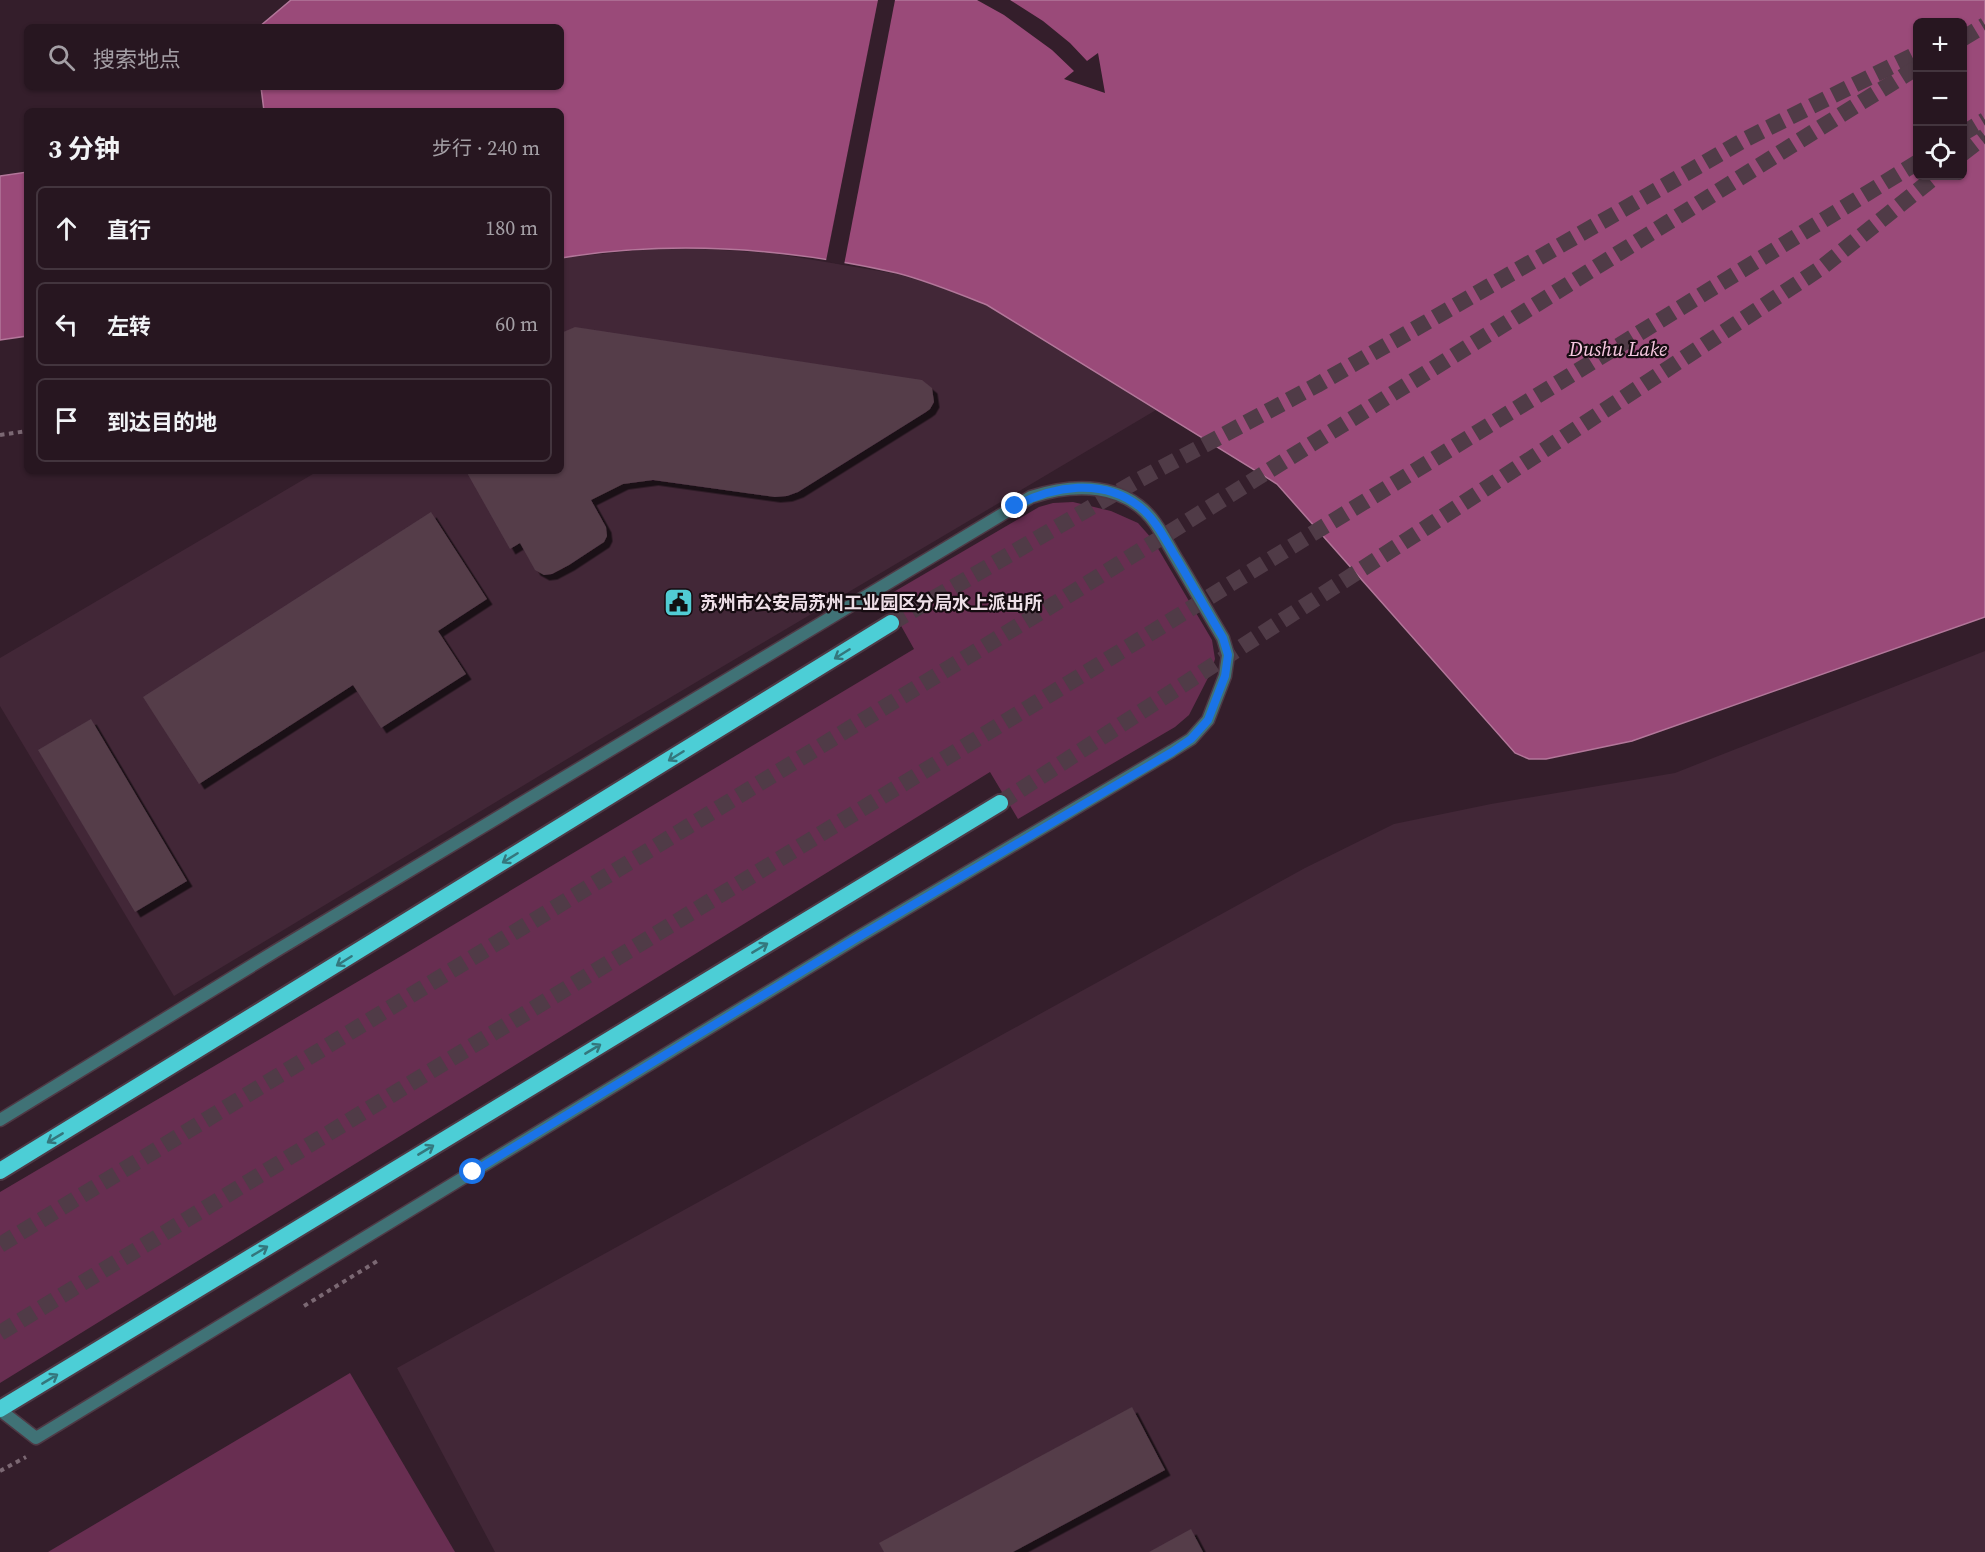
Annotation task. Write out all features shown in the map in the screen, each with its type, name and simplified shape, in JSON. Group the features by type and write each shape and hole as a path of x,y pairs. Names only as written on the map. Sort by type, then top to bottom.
{"highway":[{"path":"0,1172 891,623"},
{"path":"0,1410 1000,803"}],"lane":[{"path":"0,1120 289,943 1031,497 1049,491 1083,487 1111,493 1139,506 1155,522 1223,638 1228,655 1225,676 1208,720 1191,739 1172,752 855,939 36,1438 0,1410"}],"path":[{"path":"0,435 24,431"}],"shaded area":[{"path":"669,247 772,253 897,274 942,287 987,305 1156,410 607,735 174,996 0,706 0,658 313,474 564,474 564,258"},
{"path":"1073,502 1111,511 1138,523 1153,540 1212,640 1215,659 1211,672 1189,715 1175,727 1018,819 990,772 0,1383 0,1192 403,955 914,649 885,597 1039,507 1053,503"},
{"path":"1985,651 1985,1552 495,1552 397,1368 1305,868 1394,824 1491,804 1675,773"},
{"path":"350,1373 455,1552 48,1552"}],"water":[{"name":"Dushu Lake","path":"291,0 1985,0 1985,617 1632,741 1546,759 1529,759 1515,753 1277,484 987,305 931,283 897,273 856,264 772,253 687,248 603,252 564,258 564,108 264,108 261,90 564,90 564,24 263,24"},
{"path":"24,172 24,336 0,340 0,176"}],"pier":[{"path":"878,0 895,0 844,265 826,261"},
{"path":"977,0 1010,0 1043,21 1070,43 1087,61 1098,53 1105,93 1064,79 1074,71 1052,50 1004,15"}],"building":[{"path":"575,327 922,380 932,388 934,402 926,412 798,492 787,496 775,497 653,480 623,484 591,500 606,527 607,536 604,542 569,565 552,574 544,575 535,570 520,543 510,549 468,474 564,474 564,332"},
{"path":"431,512 487,599 438,631 466,674 381,728 353,685 199,784 143,697"},
{"path":"91,719 187,881 135,912 38,750"},
{"path":"1132,1407 1165,1470 1013,1552 884,1552 879,1543"},
{"path":"1191,1529 1203,1552 1149,1552"}],"tunnel":[{"path":"1967,36 1985,25"},
{"path":"891,623 1135,482 1317,385 1744,140 1913,56"},
{"path":"0,1245 1064,598 1913,70"},
{"path":"1967,131 1985,120"},
{"path":"1967,150 1985,136"},
{"path":"0,1333 1105,661 1913,165"},
{"path":"1000,803 1430,525 1821,268 1931,180"}],"place":[{"name":"苏州市公安局苏州工业园区分局水上派出所","path":"679,603"}],"route":[{"path":"473,1172 855,939 1172,752 1191,739 1208,720 1225,676 1228,655 1223,638 1155,522 1139,506 1122,497 1083,487 1049,491 1015,506"}]}
